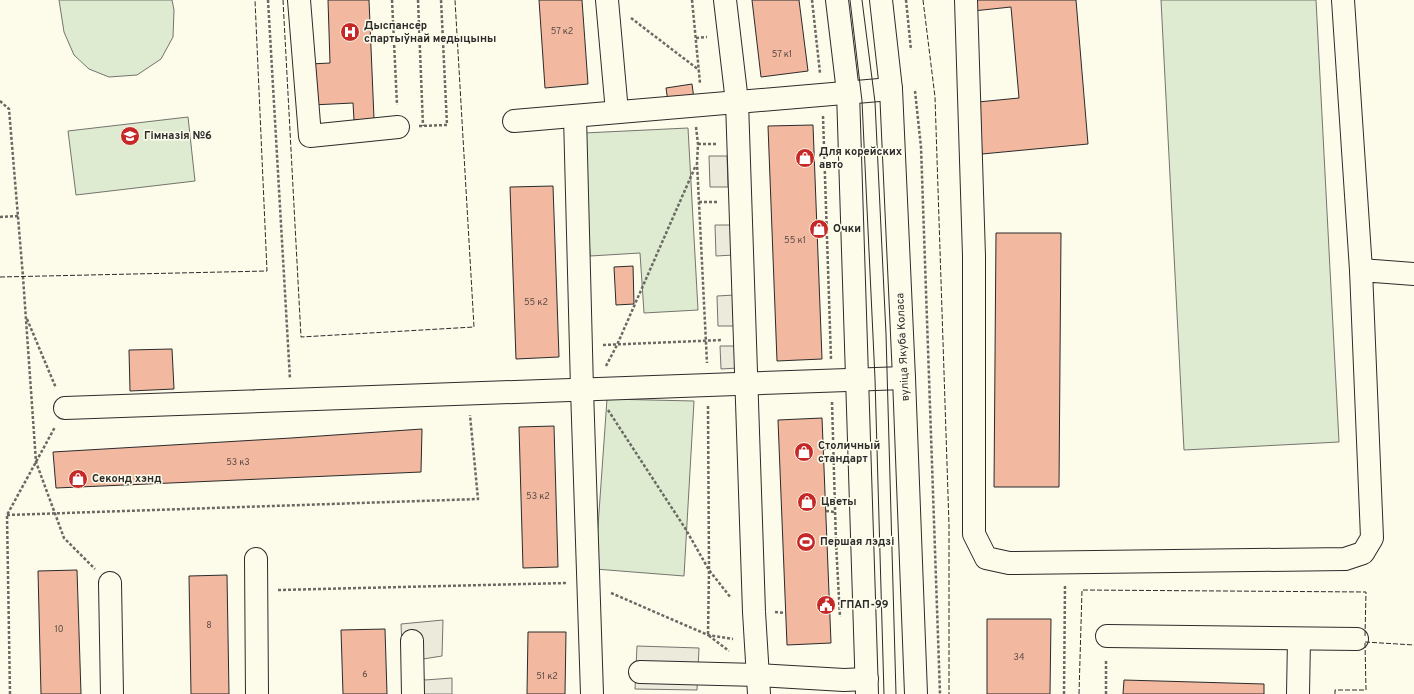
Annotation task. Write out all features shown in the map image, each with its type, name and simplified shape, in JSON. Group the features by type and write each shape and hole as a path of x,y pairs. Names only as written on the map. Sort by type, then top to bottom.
{"main road":[{"path":"298,0 310,136 398,127"},
{"path":"607,0 617,112"},
{"path":"725,0 737,102 756,642 759,685"},
{"path":"640,672 759,685 844,680 867,686 848,92 837,0"},
{"name":"вуліца Якуба Коласа","path":"881,0 891,89 916,694"},
{"path":"966,0 974,256 974,534 986,558 1009,563 1345,559 1363,553 1372,538 1361,270 1343,0"},
{"path":"514,120 891,89"},
{"path":"575,116 592,694"},
{"path":"1361,270 1414,274"},
{"path":"65,408 904,378"},
{"path":"256,560 257,694"},
{"path":"110,583 112,694"},
{"path":"1107,636 1357,639"},
{"path":"1298,694 1299,639"},
{"path":"412,641 413,694"}],"path":[{"path":"268,0 292,400"},
{"path":"392,0 398,127 447,125 441,0"},
{"path":"418,0 423,126"},
{"path":"692,0 702,104"},
{"path":"812,0 822,94 836,544 841,619"},
{"path":"906,0 911,54"},
{"path":"626,14 699,70"},
{"path":"914,85 921,148 940,694"},
{"path":"0,101 9,109 36,462 64,538 110,583"},
{"path":"0,216 18,216"},
{"path":"10,694 7,515 65,408 25,315"},
{"path":"581,344 617,345 745,340"},
{"path":"7,515 478,499 468,393"},
{"path":"823,449 833,448"},
{"path":"826,511 835,512"},
{"path":"827,543 836,544"},
{"path":"1064,694 1066,562"},
{"path":"257,591 588,583 708,635 756,642"},
{"path":"1106,694 1107,636"}],"green space":[{"path":"59,0 172,0 174,10 173,37 161,59 137,75 109,77 89,69 74,55 64,32"},
{"path":"1161,0 1316,0 1339,442 1184,450"},
{"path":"188,117 195,181 76,195 68,131"},
{"path":"688,128 698,310 644,313 640,253 590,256 584,133"},
{"path":"607,399 694,401 684,576 595,569"}],"shaded area":[{"path":"709,156 727,156 728,187 710,187"},
{"path":"715,225 733,225 734,255 716,256"},
{"path":"735,295 736,326 718,326 717,296"},
{"path":"720,346 737,346 738,368 721,369"},
{"path":"443,620 442,656 423,659 417,669 425,680 452,678 452,694 404,694 401,624"},
{"path":"637,646 699,648 697,690 635,689"}],"building":[{"name":"Дыспансер спартыўнай медыцыны","path":"328,0 369,0 374,119 354,120 353,103 312,105 310,64 330,63"},
{"path":"539,0 582,0 588,84 545,88"},
{"path":"752,0 799,0 808,71 761,77"},
{"path":"972,0 1076,0 1088,144 982,154 978,102 1019,98 1011,7 973,11"},
{"path":"692,84 694,99 668,102 666,88"},
{"path":"813,125 822,359 777,361 768,126"},
{"path":"553,186 559,357 516,359 510,187"},
{"path":"996,233 1061,233 1059,487 994,487"},
{"path":"633,266 634,304 616,305 614,267"},
{"path":"172,349 174,389 130,391 129,350"},
{"path":"822,418 831,643 787,645 778,420"},
{"path":"554,426 558,567 523,568 519,427"},
{"path":"422,429 421,472 56,488 53,452"},
{"path":"77,570 81,694 41,694 38,571"},
{"path":"227,575 229,694 191,694 189,576"},
{"path":"987,619 1051,619 1050,694 987,694"},
{"path":"385,629 387,694 343,694 341,630"},
{"path":"528,632 566,632 565,694 527,694"},
{"path":"1124,680 1264,684 1264,694 1123,694"}],"tram line":[{"path":"850,0 862,101 875,379 884,694"},
{"path":"862,0 875,102 886,334 896,694"}],"fence":[{"path":"0,277 267,271 255,0"},
{"path":"283,0 301,337 474,327 455,0"},
{"path":"923,0 935,97 949,525 949,694"},
{"path":"1079,694 1082,590 1366,592 1365,636"},
{"path":"1365,642 1414,645"},
{"path":"1335,694 1335,690 1366,690 1365,643"}],"place":[{"name":"Дыспансер спартыўнай медыцыны","path":"350,32"},
{"name":"Гімназія №6","path":"130,136"},
{"name":"Для корейских авто","path":"805,158"},
{"name":"Очки","path":"819,229"},
{"name":"Столичный стандарт","path":"804,452"},
{"name":"Секонд хэнд","path":"78,479"},
{"name":"Цветы","path":"807,502"},
{"name":"Першая лэдзі","path":"806,542"},
{"name":"ГПАП-99","path":"826,605"}]}
